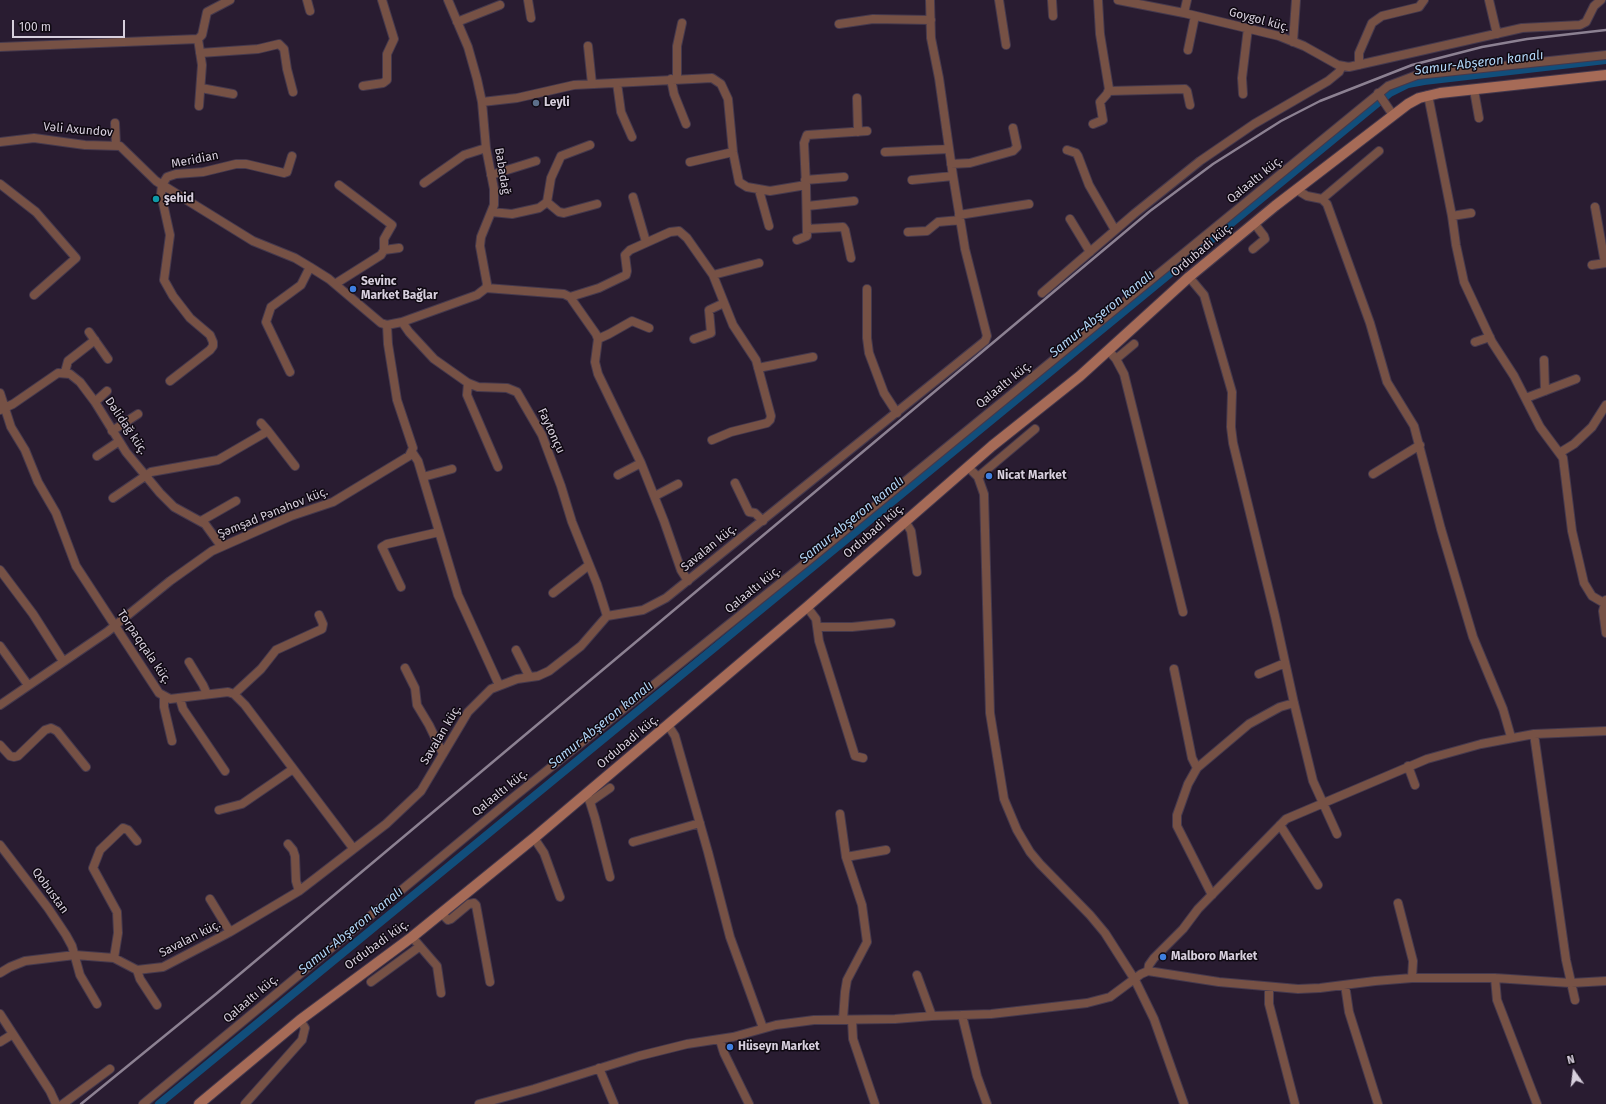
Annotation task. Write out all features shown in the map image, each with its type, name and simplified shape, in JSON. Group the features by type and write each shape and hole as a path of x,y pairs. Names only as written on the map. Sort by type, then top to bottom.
{"street":[{"path":"0,47 198,39 202,35 207,12 230,0"},
{"path":"307,0 310,11"},
{"path":"363,86 383,83 387,80 387,54 394,39 382,0"},
{"name":"Babadağ","path":"448,0 473,60 482,102 486,148 495,198 492,212 483,229 480,246 486,279 486,288"},
{"path":"528,0 531,18"},
{"path":"930,0 931,38 939,78 959,218"},
{"path":"999,0 1006,45"},
{"path":"1052,0 1054,16"},
{"path":"1093,124 1103,120 1104,117 1100,102 1109,91 1100,34 1098,0"},
{"name":"Goygol küç.","path":"1120,0 1248,28 1293,42 1342,66"},
{"path":"1184,13 1188,0"},
{"path":"1293,42 1296,0"},
{"path":"1359,65 1360,53 1372,23 1382,16 1419,7 1424,0"},
{"path":"1489,0 1496,34"},
{"path":"1042,293 1115,230 1206,156 1254,124 1328,81 1339,72 1342,66 1359,65 1530,27 1580,25 1586,22 1594,6 1600,0"},
{"path":"457,22 500,5"},
{"path":"1188,50 1195,16"},
{"path":"839,24 873,19 930,20"},
{"path":"682,23 677,46 674,94 686,124"},
{"path":"1243,94 1242,78 1248,28"},
{"path":"198,39 201,88 199,106"},
{"path":"200,53 258,49 279,44 284,49 288,74 293,92"},
{"path":"588,46 592,84"},
{"name":"Qalaaltı küç.","path":"143,1104 515,796 828,545 1378,93 1395,82 1417,75 1606,55"},
{"name":"Ordubadi küç.","path":"200,1104 300,1020 412,937 534,838 588,798 668,725 807,607 905,521 1109,351 1189,277 1254,223 1413,100 1428,95 1606,76"},
{"path":"482,102 517,98 567,86 712,78 721,84 728,99 733,152 739,182 747,187 759,190 778,191 806,183 844,177"},
{"path":"617,83 622,112 632,137"},
{"path":"201,88 233,94"},
{"path":"1109,91 1185,89 1187,91 1190,104"},
{"path":"1474,90 1478,118"},
{"path":"1378,93 1393,115"},
{"path":"1428,95 1464,282 1490,337 1526,398 1540,427 1561,452 1564,458 1572,532 1584,583 1592,596 1605,601 1604,626 1606,633"},
{"path":"797,240 807,236 804,143 807,135 863,132 857,98"},
{"path":"115,123 116,145"},
{"path":"951,164 970,163 1013,151 1017,147 1013,128"},
{"name":"Vəli Axundov","path":"0,142 34,138 85,145 116,145 123,148 151,177 162,185"},
{"path":"492,212 508,214 525,213 539,208 547,202 551,178 561,156 590,145"},
{"path":"424,183 464,155 486,148"},
{"path":"885,152 949,149"},
{"path":"1067,150 1076,153 1078,156 1089,185 1115,230"},
{"path":"1322,200 1379,151"},
{"path":"690,162 733,152"},
{"name":"Meridian","path":"170,380 210,350 213,346 213,342 210,335 190,318 173,296 164,280 170,235 161,194 162,185 168,178 176,174 203,172 236,164 246,164 284,173 287,172 292,156"},
{"path":"491,175 536,161"},
{"path":"912,180 953,176"},
{"path":"0,184 36,212 76,258 34,295"},
{"path":"162,185 254,241 310,266 335,284 377,320 387,324 402,322 477,295 486,288 511,291 558,292 570,297 598,339 596,367 641,463 655,496 681,570 688,581"},
{"path":"335,284 381,255 384,250 384,239 391,229 391,224 339,185"},
{"path":"759,190 769,226"},
{"path":"1297,190 1307,196 1322,200 1329,209 1346,261 1357,286 1387,382 1414,426 1441,529 1473,637 1503,709 1511,737"},
{"path":"633,197 646,242"},
{"path":"807,206 854,201"},
{"path":"547,202 559,212 564,213 598,204"},
{"path":"908,232 927,231 938,222 1029,204"},
{"path":"1592,265 1606,263 1595,207"},
{"path":"1452,216 1471,213"},
{"name":"Savalan küç.","path":"137,970 154,970 173,963 230,932 299,891 386,824 421,791 468,712 476,703 498,685 529,676 544,674 581,646 607,616 643,610 654,606 763,521 985,341 987,336 973,283 959,218"},
{"path":"1070,219 1090,252"},
{"path":"1253,249 1265,239 1254,223"},
{"path":"807,229 843,227 846,230 851,258"},
{"path":"570,297 599,288 622,277 627,271 625,259 627,252 646,242 670,232 679,231 687,238 713,275 733,325 756,360 771,416 767,423 731,432 712,440"},
{"path":"384,250 399,248"},
{"path":"713,275 759,263"},
{"path":"290,372 266,322 271,307 301,285 310,266"},
{"path":"1189,277 1204,295 1232,392 1231,427 1294,703 1310,770 1323,804 1337,834"},
{"path":"866,289 867,338 869,353 884,393 897,412"},
{"path":"694,339 711,333 709,310 724,303"},
{"path":"598,339 610,334 632,320 649,328"},
{"name":"Faytonçu","path":"402,322 409,332 434,359 468,383 484,388 507,388 517,392 542,435 607,616"},
{"path":"387,324 388,344 397,400 412,443 412,452 418,461 458,595 498,685"},
{"path":"89,332 108,359"},
{"path":"1475,342 1490,337"},
{"path":"3,410 51,377 65,372 68,361 95,340"},
{"path":"1116,359 1134,344"},
{"path":"1109,351 1116,359 1124,374 1183,612"},
{"path":"758,368 813,357"},
{"path":"1544,360 1545,391"},
{"name":"Dəlidağ küç.","path":"65,372 74,376 80,382 95,402 118,442 174,507 201,521 221,546"},
{"path":"1526,398 1576,379"},
{"path":"468,383 467,395 498,467"},
{"path":"95,402 107,391"},
{"name":"Torpaqqala küç.","path":"0,393 3,410 25,450 38,482 56,513 76,566 159,693 164,697 180,699 228,692 234,694"},
{"path":"1561,452 1589,430 1606,405"},
{"path":"112,431 138,414"},
{"path":"261,423 295,466"},
{"path":"978,477 1034,429"},
{"path":"113,498 146,475 159,470 218,460 268,431"},
{"path":"97,456 118,442"},
{"path":"1373,474 1420,445"},
{"name":"Şəmşad Pənəhov küç.","path":"0,705 115,626 170,581 221,546 297,514 333,502 404,460 412,452"},
{"path":"618,475 641,463"},
{"path":"968,467 978,477 984,494 990,714 1004,799 1017,830 1030,852 1090,915 1105,933 1135,980 1154,1019 1184,1104"},
{"path":"423,477 452,469"},
{"path":"735,483 749,512 755,513 763,521"},
{"path":"655,496 678,484"},
{"path":"201,521 236,500"},
{"path":"905,521 911,531 917,572"},
{"path":"401,587 382,547 387,544 439,532"},
{"path":"553,593 589,565"},
{"path":"0,570 33,614 63,661"},
{"path":"807,607 816,619 819,642 855,756 863,758"},
{"path":"319,615 323,624 322,629 276,650 261,668 234,694 245,705 353,848"},
{"path":"818,627 840,628 891,622"},
{"path":"0,646 28,685"},
{"path":"516,650 529,676"},
{"path":"189,662 207,694"},
{"path":"1259,674 1285,663"},
{"path":"405,668 415,688 417,705 429,725 443,754"},
{"path":"1174,669 1192,758 1197,768"},
{"path":"164,697 164,707 172,740"},
{"path":"180,699 183,709 225,771"},
{"path":"1212,895 1176,820 1188,784 1197,768 1249,724 1280,707 1294,703"},
{"path":"668,725 675,736 700,823 723,916 763,1028"},
{"path":"0,745 10,756 18,756 45,730 51,728 58,731 86,767"},
{"path":"1148,971 1149,965 1154,958 1183,930 1212,895 1286,820 1301,812 1323,804 1408,766 1427,759 1481,744 1511,737 1534,734 1606,731"},
{"path":"1534,734 1566,960 1575,1000"},
{"path":"1408,766 1416,785"},
{"path":"219,810 242,804 293,769"},
{"path":"610,788 588,798 610,877"},
{"path":"840,814 846,857 862,905 867,942 847,980 844,992 843,1019"},
{"path":"633,842 700,823"},
{"path":"1280,826 1318,885"},
{"path":"114,958 118,933 117,912 93,868 100,850 123,828 128,830 137,841"},
{"path":"534,838 544,853 560,897"},
{"path":"288,844 293,850 296,881 299,891"},
{"name":"Qobustan","path":"0,845 48,908 66,935 75,955 76,965 80,975 97,1004"},
{"path":"846,857 886,850"},
{"path":"210,899 230,932"},
{"path":"441,913 448,920 469,904 474,903 476,905 490,982"},
{"path":"1398,903 1413,961 1412,978"},
{"path":"412,937 419,947 437,966 441,993"},
{"path":"371,982 419,947"},
{"path":"0,973 25,961 75,955 114,958 137,970 140,979 157,1006"},
{"path":"479,1104 490,1103 667,1048 720,1040 763,1028 792,1022 843,1019 895,1019 1015,1012 1101,1000 1118,993 1148,971 1269,987 1313,988 1412,978 1495,978 1571,982 1606,981"},
{"path":"917,975 932,1016"},
{"path":"1495,978 1496,1000 1536,1104"},
{"path":"1345,985 1349,1012 1378,1104"},
{"path":"1269,987 1269,1004 1295,1104"},
{"path":"0,1014 50,1092 56,1104"},
{"path":"962,1015 977,1076 987,1104"},
{"path":"244,1104 302,1040 305,1028 300,1020"},
{"path":"852,1020 853,1039 875,1104"},
{"path":"0,1042 13,1034"},
{"path":"720,1040 724,1053 750,1104"},
{"path":"599,1068 614,1104"},
{"path":"63,1104 110,1069"}],"waterway":[{"name":"Samur-Abşeron kanalı","path":"159,1104 1390,93 1408,84 1424,81 1606,60"}],"railway":[{"path":"81,1104 216,994 1150,211 1213,164 1281,121 1320,101 1412,65 1482,47 1527,39 1606,30"}],"place":[{"name":"Leyli","path":"536,103"},
{"name":"şehid","path":"156,199"},
{"name":"Sevinc Market Bağlar","path":"353,289"},
{"name":"Nicat Market","path":"989,476"},
{"name":"Malboro Market","path":"1163,957"},
{"name":"Hüseyn Market","path":"730,1047"}]}
